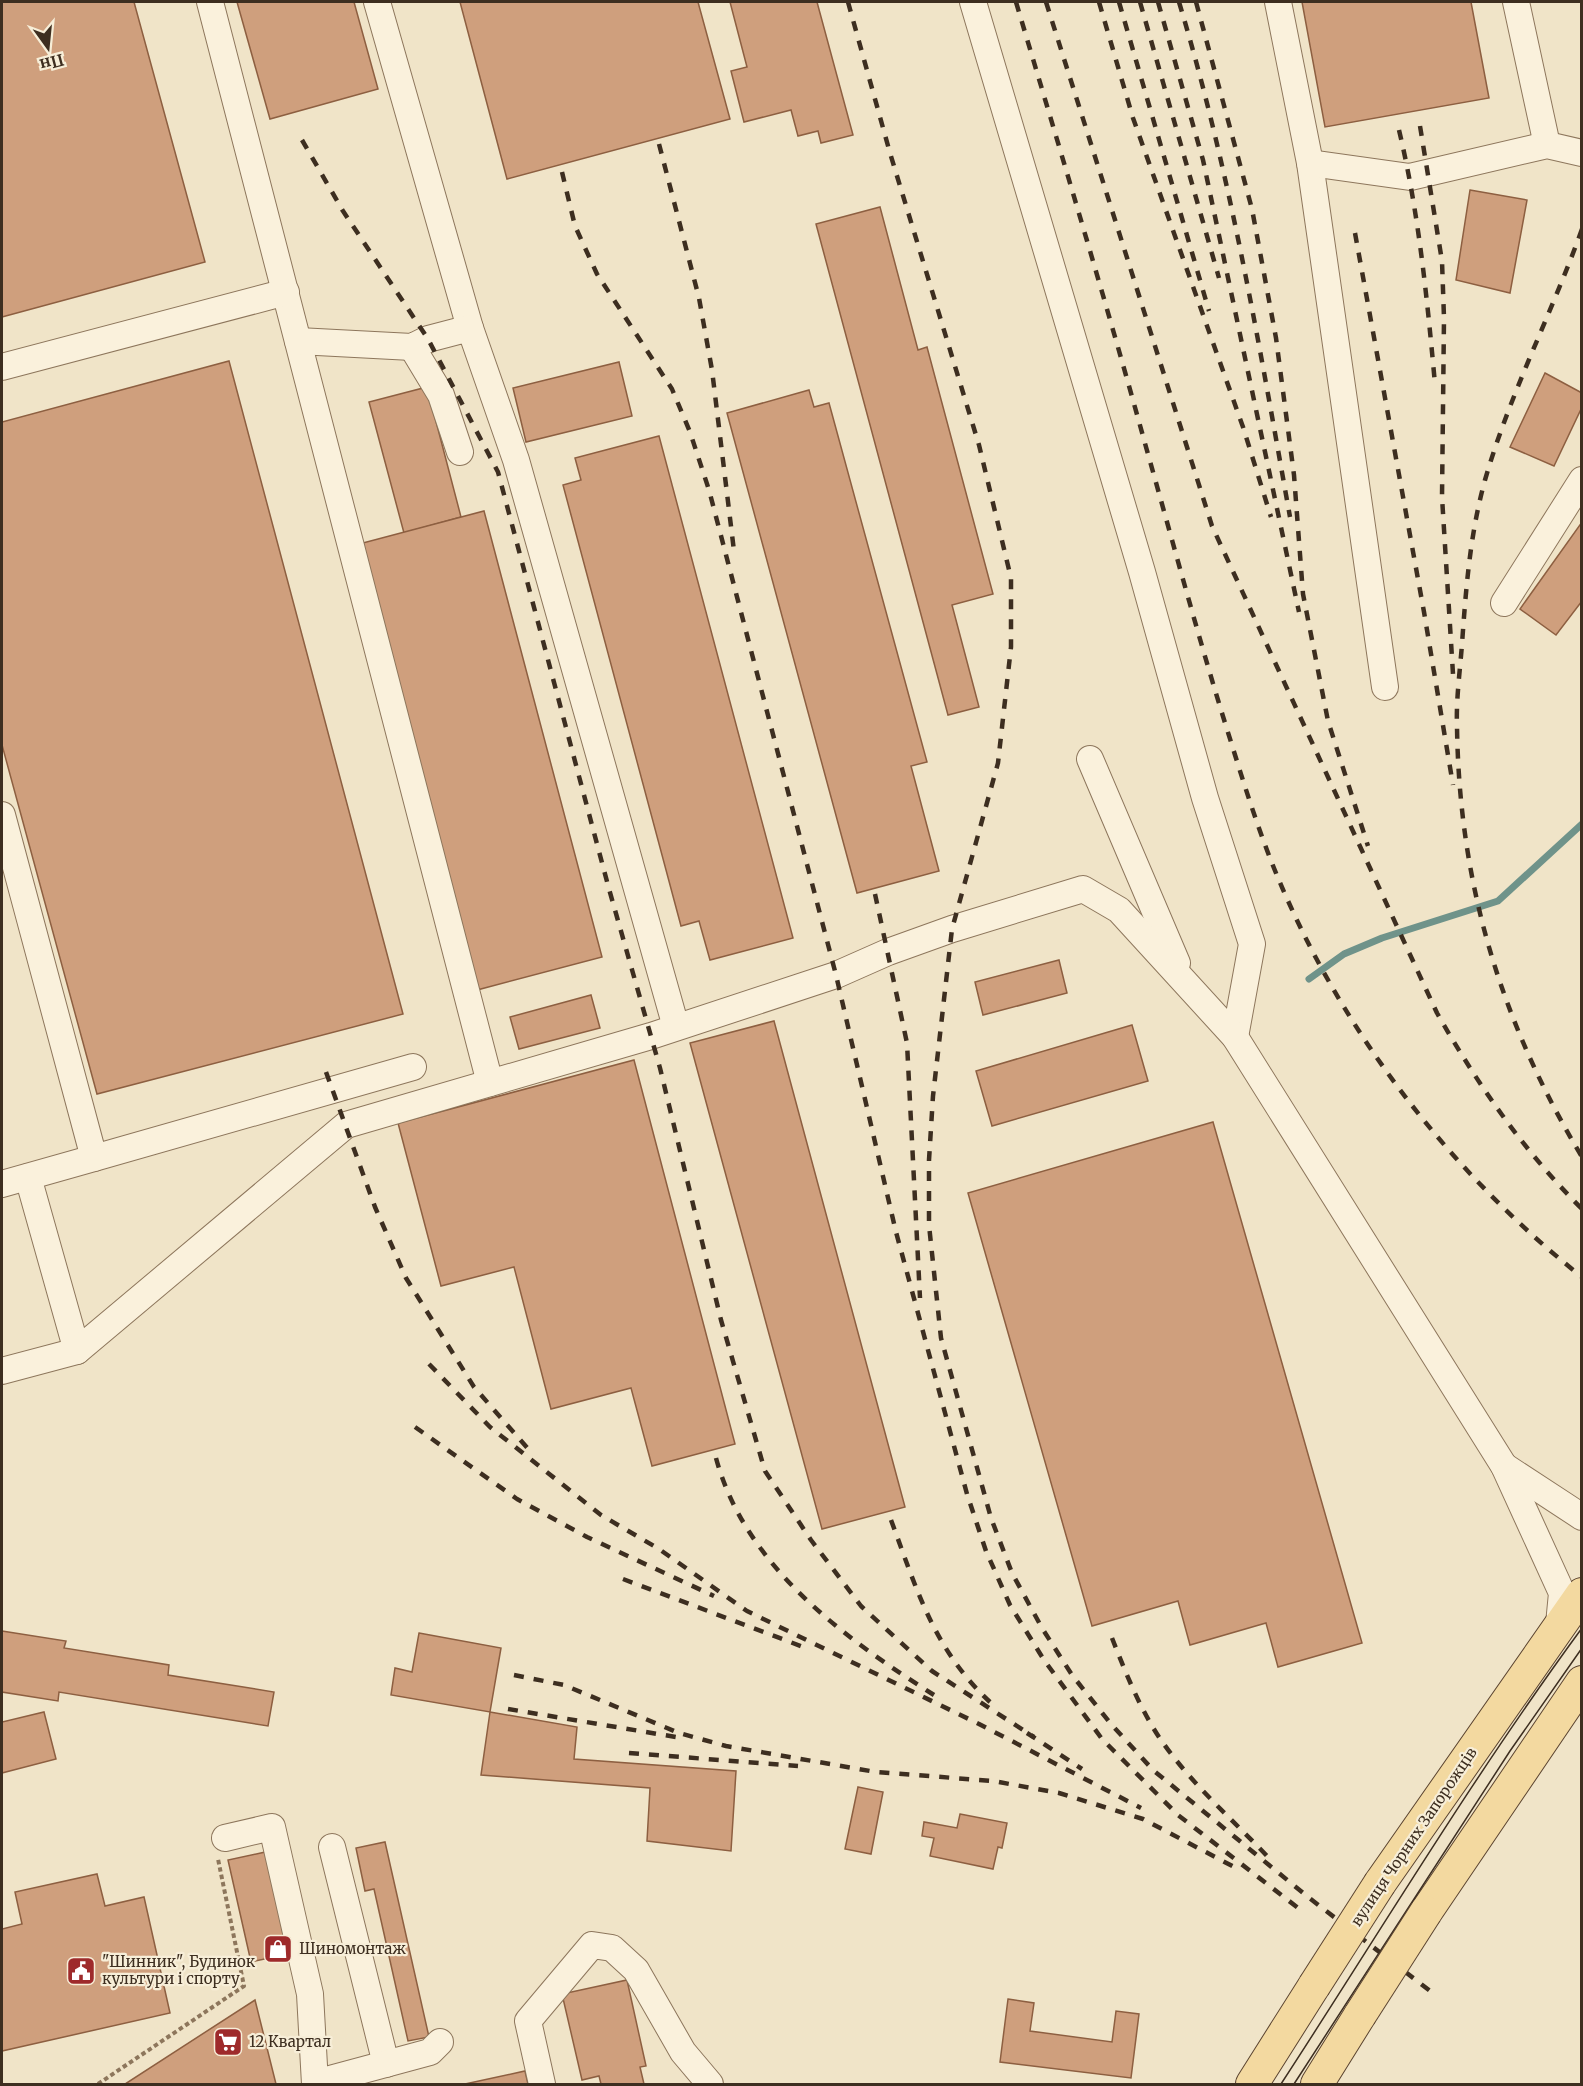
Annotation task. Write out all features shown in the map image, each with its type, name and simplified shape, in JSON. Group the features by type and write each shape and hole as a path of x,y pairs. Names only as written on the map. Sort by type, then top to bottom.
{"main road":[{"name":"вулиця Чорних Запорожців","path":"1252,2085 1380,1883 1581,1594"},
{"path":"1317,2085 1426,1912 1581,1682"}],"street":[{"path":"210,2 490,1083"},
{"path":"377,2 470,328 516,460 675,1027"},
{"path":"973,2 1138,560 1205,798 1252,944 1235,1037"},
{"path":"1278,2 1310,163 1385,687"},
{"path":"1516,2 1547,145"},
{"path":"1310,163 1410,177 1547,145 1581,153"},
{"path":"2,367 285,292"},
{"path":"298,341 412,347 428,339 470,328"},
{"path":"412,347 441,395 460,452"},
{"path":"1504,603 1581,480"},
{"path":"1090,759 1183,977"},
{"path":"2,815 94,1158"},
{"path":"2,1371 77,1351 346,1125 675,1027 836,975 888,952 952,929 1083,889 1119,910 1183,977 1235,1037 1504,1466 1562,1593 1559,1624"},
{"path":"2,1184 413,1066"},
{"path":"28,1177 77,1351"},
{"path":"1504,1466 1581,1517"},
{"path":"225,1838 272,1827 310,1995 315,2084 430,2052 440,2042"},
{"path":"332,1847 386,2064"},
{"path":"542,2085 528,2021 592,1945 612,1948 636,1970 683,2052 710,2085"}],"path":[{"path":"98,2085 244,1986 218,1859 225,1838"}],"building":[{"path":"2,2 134,2 205,262 2,317"},
{"path":"237,2 354,2 378,89 270,119"},
{"path":"460,2 698,2 730,119 507,179"},
{"path":"730,2 817,2 853,135 821,143 818,131 798,136 791,110 744,122 731,71 747,67"},
{"path":"1302,2 1471,2 1489,98 1325,127"},
{"path":"1470,190 1527,200 1510,293 1456,280"},
{"path":"880,207 918,350 927,347 993,594 952,605 979,707 948,715 816,224"},
{"path":"229,361 403,1014 97,1094 2,745 2,422"},
{"path":"619,362 632,416 526,442 513,388"},
{"path":"1545,373 1582,393 1582,407 1554,466 1510,447"},
{"path":"427,387 461,517 404,533 369,402"},
{"path":"809,390 814,407 829,403 927,762 911,766 939,871 857,893 727,413"},
{"path":"659,436 793,938 710,960 699,921 681,926 563,485 581,480 575,458"},
{"path":"484,511 602,957 477,990 359,544"},
{"path":"1582,522 1582,601 1556,635 1520,609"},
{"path":"1059,960 1067,993 983,1015 975,982"},
{"path":"591,995 600,1028 519,1049 510,1017"},
{"path":"774,1021 905,1507 822,1529 690,1043"},
{"path":"1132,1025 1148,1081 992,1126 976,1071"},
{"path":"634,1060 735,1444 652,1466 631,1388 551,1409 514,1267 441,1286 398,1123"},
{"path":"1213,1122 1362,1643 1278,1667 1266,1623 1190,1645 1178,1601 1092,1626 968,1193"},
{"path":"2,1631 66,1641 64,1648 169,1665 168,1675 274,1692 268,1726 59,1692 58,1701 2,1692"},
{"path":"419,1633 501,1648 490,1712 391,1695 395,1668 412,1672"},
{"path":"44,1712 56,1759 2,1773 2,1722"},
{"path":"490,1712 577,1727 574,1759 736,1771 731,1851 647,1841 650,1788 481,1775"},
{"path":"858,1787 883,1792 871,1854 845,1849"},
{"path":"960,1814 1007,1823 1002,1848 998,1847 993,1869 930,1856 934,1838 922,1836 924,1822 957,1828"},
{"path":"385,1842 429,2037 408,2041 374,1889 365,1891 356,1848"},
{"path":"270,1851 293,1953 251,1962 228,1860"},
{"name":"\"Шинник\", Будинок культури і спорту","path":"97,1874 105,1906 144,1897 170,2013 2,2051 2,1929 22,1924 15,1892"},
{"path":"627,1980 646,2066 640,2067 644,2084 601,2084 599,2076 582,2080 562,1994"},
{"path":"1008,1999 1034,2003 1030,2031 1112,2042 1116,2011 1139,2014 1131,2078 1000,2062"},
{"name":"12 Квартал","path":"255,2000 276,2084 125,2084"},
{"path":"525,2071 528,2084 465,2084"}],"waterway":[{"path":"1309,979 1344,954 1382,938 1498,901 1582,824"}],"tram line":[{"path":"1281,2084 1465,1797 1582,1628"},
{"path":"1294,2084 1510,1751 1582,1648"}],"railway":[{"path":"848,2 890,153 979,445 1011,578 1011,647 998,763 952,929 933,1096 929,1160 929,1225 941,1338 991,1518 1012,1573 1042,1628 1072,1675 1111,1724 1153,1770 1308,1897 1434,1994"},
{"path":"1016,2 1115,335 1220,705 1257,824 1289,903 1315,956 1345,1008 1413,1107 1452,1154 1493,1197 1536,1239 1582,1277"},
{"path":"1046,2 1212,526 1437,1013 1503,1116 1540,1164 1582,1209"},
{"path":"1099,2 1133,118 1243,427 1271,517"},
{"path":"1119,2 1209,311"},
{"path":"1140,2 1219,278"},
{"path":"1158,2 1203,160 1299,612"},
{"path":"1179,2 1214,129 1242,258 1290,517"},
{"path":"1196,2 1252,209 1276,338 1294,475 1303,594 1328,721 1368,846"},
{"path":"1420,126 1442,261 1444,318 1442,497 1453,674"},
{"path":"1399,130 1417,225 1435,384"},
{"path":"302,140 343,211 428,339 498,472 609,889 660,1068 721,1320 765,1471 811,1540 861,1606 932,1671 1034,1737"},
{"path":"659,144 699,298 712,370 734,551"},
{"path":"562,172 575,226 597,274 672,389 690,432 709,490 836,975 896,1232 967,1494 986,1551 1010,1605 1044,1660 1102,1739 1178,1815 1302,1911"},
{"path":"1582,229 1506,416 1485,480 1469,561 1457,716 1460,784 1466,841 1476,896 1490,950 1507,1003 1529,1055 1553,1106 1582,1157"},
{"path":"1355,233 1453,785"},
{"path":"875,894 907,1043 920,1298"},
{"path":"326,1072 375,1207 406,1278 474,1387 530,1451"},
{"path":"429,1364 490,1427 601,1515 659,1549 747,1611 979,1724 1141,1808"},
{"path":"415,1427 517,1499 587,1537 714,1596"},
{"path":"716,1458 730,1497 750,1533 774,1565 802,1596 866,1649 934,1695"},
{"path":"891,1520 929,1618 955,1661 990,1702"},
{"path":"623,1579 806,1648"},
{"path":"1112,1638 1144,1711 1169,1751 1195,1783 1268,1857"},
{"path":"514,1675 564,1685 679,1733 726,1746 876,1772 993,1781 1059,1793 1143,1819 1236,1868"},
{"path":"508,1709 676,1737"},
{"path":"1027,1733 1082,1769"},
{"path":"629,1753 798,1766"}],"place":[{"name":"Шиномонтаж","path":"278,1949"},
{"name":"\"Шинник\", Будинок культури і спорту","path":"81,1971"},
{"name":"12 Квартал","path":"228,2042"}]}
